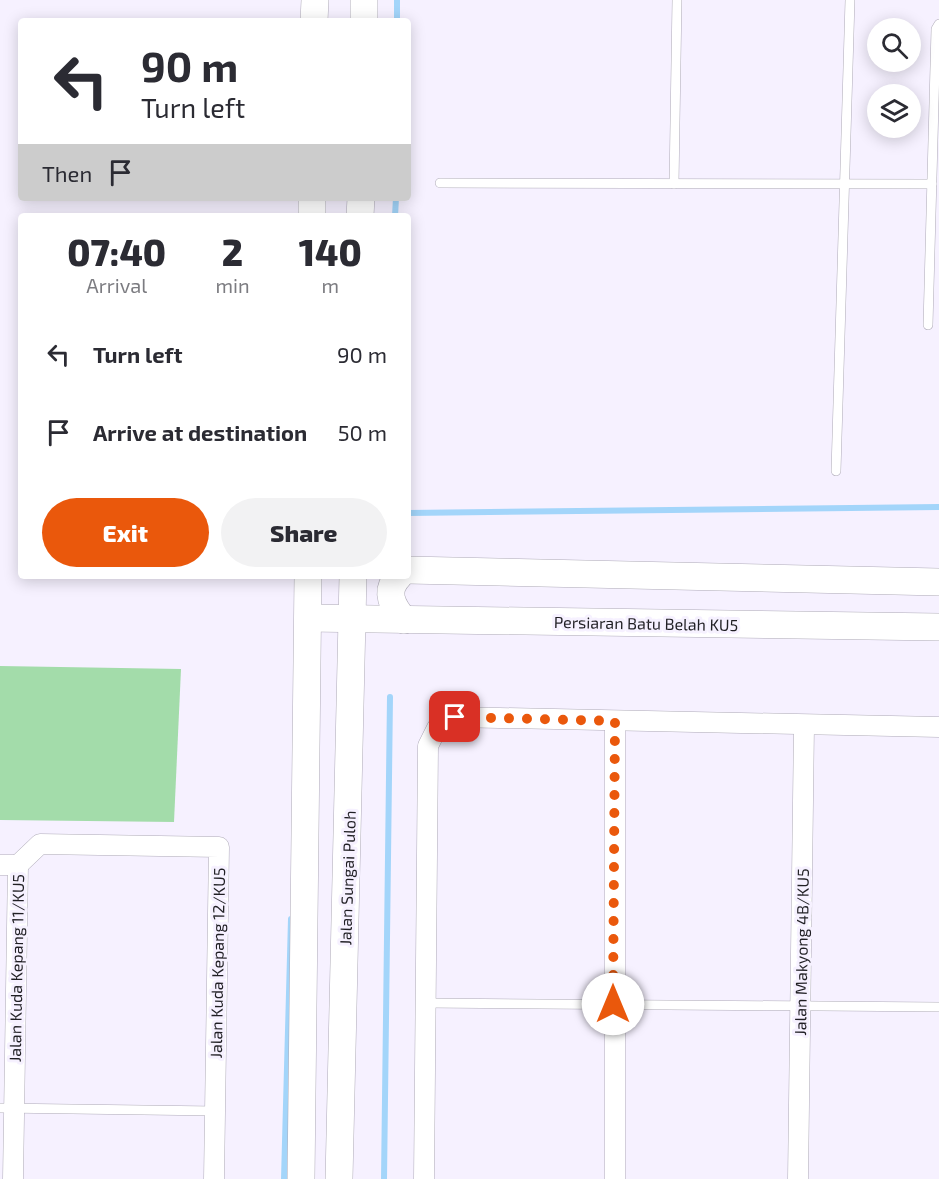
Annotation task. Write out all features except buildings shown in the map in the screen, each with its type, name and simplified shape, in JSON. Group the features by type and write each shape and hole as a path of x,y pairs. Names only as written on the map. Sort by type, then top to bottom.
{"street":[{"path":"314,18 315,0"},
{"path":"364,0 364,18"},
{"path":"411,570 939,582"},
{"path":"301,1179 308,579"},
{"name":"Jalan Sungai Puloh","path":"339,1179 353,664 353,579"},
{"path":"353,664 369,643 400,620 393,607 391,595 392,583 396,579"},
{"name":"Persiaran Batu Belah KU5","path":"308,618 939,627"},
{"path":"424,1179 428,746 437,728 455,717 939,727"},
{"path":"615,721 613,1004 615,1179"},
{"name":"Jalan Makyong 4B/KU5","path":"798,1179 804,726"},
{"name":"Jalan Kuda Kepang 12/KU5","path":"9,865 40,844 219,848 213,1179"},
{"name":"Jalan Kuda Kepang 11/KU5","path":"9,865 7,1108 13,1179"}],"lane":[{"path":"675,184 677,0"},
{"path":"836,471 850,0"},
{"path":"928,325 936,29 939,24"},
{"path":"440,183 932,184"},
{"path":"427,1003 939,1007"},
{"path":"7,1108 215,1111"}],"green space":[{"path":"0,666 181,669 174,822 0,820"}],"waterway":[{"path":"397,0 397,18"},
{"path":"395,213 396,201"},
{"path":"411,513 939,507"},
{"path":"384,1179 390,697"},
{"path":"284,1179 291,919"}],"route":[{"path":"455,717 615,721 613,1004"}]}
